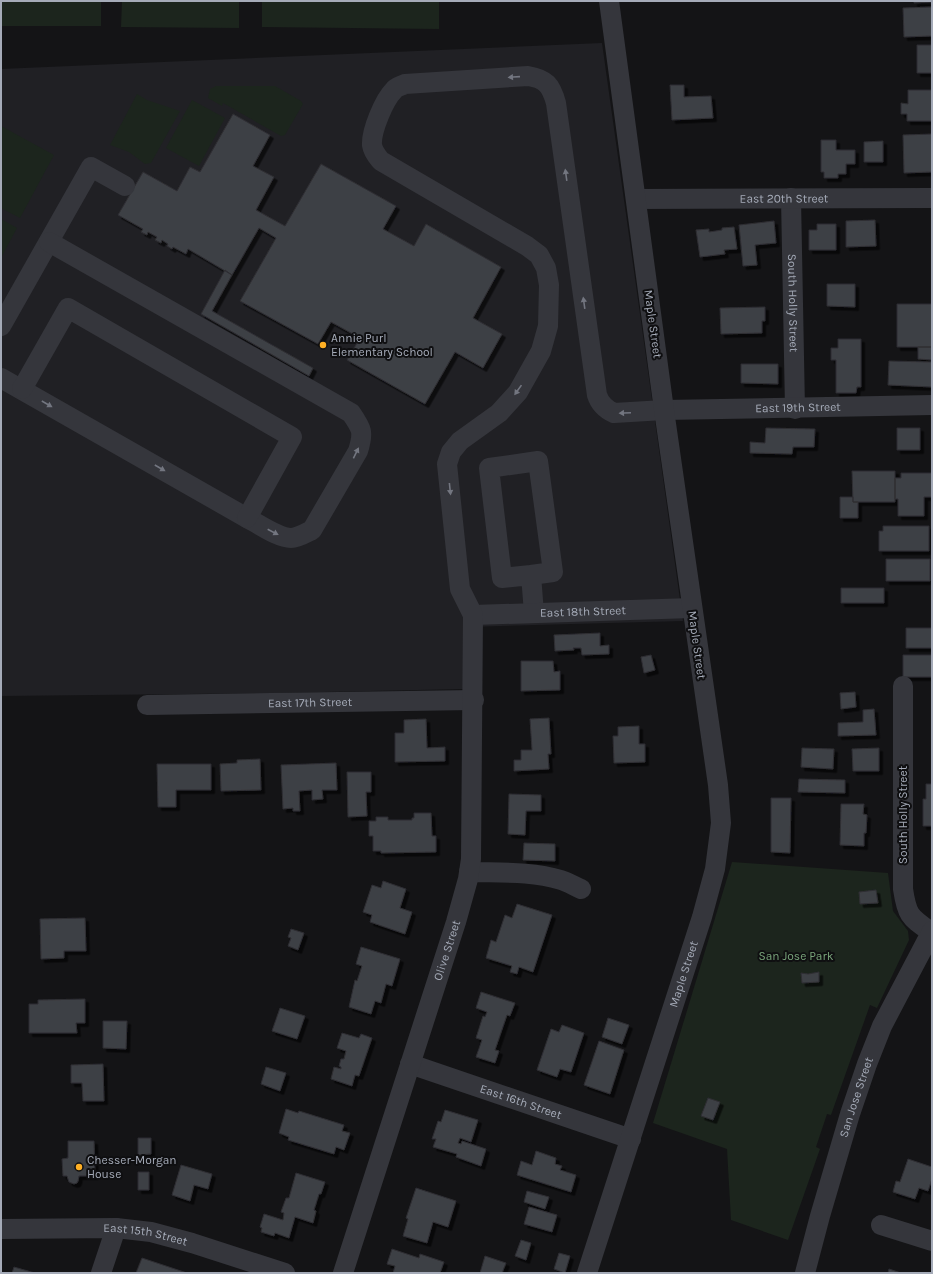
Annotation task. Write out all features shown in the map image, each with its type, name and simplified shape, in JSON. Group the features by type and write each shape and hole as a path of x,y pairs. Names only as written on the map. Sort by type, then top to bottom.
{"street":[{"name":"Maple Street","path":"587,1273 702,917 715,869 721,823 718,785 664,410 609,1"},
{"name":"East 19th Street","path":"474,615 460,589 447,464 451,452 460,441 499,413 518,392 538,357 548,326 549,285 546,268 539,255 527,246 381,161 375,154 372,145 375,127 388,98 394,89 405,84 528,76 547,82 553,92 556,103 597,395 602,405 608,410 614,413 664,410 796,409 932,405"},
{"path":"1,326 91,167 125,186"},
{"name":"South Holly Street","path":"791,198 796,409"},
{"name":"East 20th Street","path":"636,199 932,198"},
{"path":"1,378 247,518 278,535 291,538 312,530 358,451 362,438 359,426 351,413 49,242"},
{"path":"22,389 68,308 292,437 247,518"},
{"path":"538,461 553,572 530,575 502,578 489,468 538,461"},
{"path":"530,575 534,613"},
{"name":"East 18th Street","path":"474,615 692,608"},
{"name":"Olive Street","path":"342,1273 456,922 469,872 471,859 474,615"},
{"name":"South Holly Street","path":"903,686 903,889 906,908 912,918 932,932"},
{"name":"East 17th Street","path":"147,704 474,700"},
{"path":"469,872 538,875 562,880 581,889"},
{"name":"San Jose Street","path":"805,1273 850,1114 867,1064 882,1026 932,932"},
{"name":"East 16th Street","path":"410,1064 631,1139"},
{"path":"882,1225 932,1241"},
{"path":"101,1273 116,1228"},
{"name":"East 15th Street","path":"1,1229 116,1228 151,1232 192,1243 285,1273"}],"shaded area":[{"name":"Annie Purl Elementary School","path":"602,43 683,621 464,627 464,689 1,696 1,69"}],"green space":[{"path":"1,1 101,1 101,26 1,26"},
{"path":"122,1 239,1 239,28 121,27"},
{"path":"262,1 439,1 439,29 262,27"},
{"path":"216,86 275,86 301,101 303,104 285,135 281,136 223,103 222,106 208,98 210,89"},
{"path":"137,94 147,100 180,111 151,163 145,164 129,152 110,145"},
{"path":"192,100 225,118 199,166 166,148"},
{"path":"1,126 54,155 20,218 1,208"},
{"path":"1,219 17,228 1,258"},
{"name":"San Jose Park","path":"732,862 888,873 893,911 908,931 909,940 877,1008 870,1005 831,1115 827,1114 816,1147 820,1149 788,1240 731,1220 727,1149 653,1123"}],"building":[{"path":"914,1 932,1 932,2 914,3"},
{"path":"932,7 932,36 904,37 903,8"},
{"path":"917,45 932,45 932,73 917,73"},
{"path":"670,85 684,85 684,97 711,96 713,118 672,120"},
{"path":"908,90 932,90 932,121 907,121 907,114 901,114 901,103 908,104"},
{"path":"233,114 270,135 253,166 274,177 256,210 285,226 321,164 396,206 383,229 414,246 426,224 501,267 473,318 502,334 483,368 455,352 425,404 347,360 360,338 331,322 318,344 240,301 276,238 259,228 232,275 188,249 186,254 173,247 172,249 162,240 161,243 155,240 157,237 148,232 147,235 141,232 143,229 118,215 143,172 177,191 190,167 200,172"},
{"path":"932,134 932,172 904,173 903,135"},
{"path":"821,140 836,140 836,150 855,150 855,164 846,164 846,174 838,174 838,178 824,178 824,172 821,172"},
{"path":"883,141 883,162 864,162 864,142"},
{"path":"875,220 876,246 846,247 846,221"},
{"path":"774,221 776,243 755,245 757,265 743,266 739,225"},
{"path":"817,224 836,224 836,250 809,250 809,230 817,230"},
{"path":"734,227 737,249 724,250 725,254 700,257 696,230 709,229 709,232 722,230 722,228"},
{"path":"225,270 232,275 212,311 313,368 309,376 201,314"},
{"path":"827,284 855,284 855,307 827,306"},
{"path":"897,304 932,304 932,347 897,347"},
{"path":"765,307 765,321 762,321 762,333 721,334 720,308"},
{"path":"838,339 861,339 861,387 857,387 856,393 836,393 836,360 831,360 831,348 838,348"},
{"path":"918,347 932,347 932,360 918,359"},
{"path":"889,361 932,362 932,387 888,385"},
{"path":"741,364 778,364 778,384 741,383"},
{"path":"766,428 815,429 814,447 793,447 792,454 750,453 750,442 765,443"},
{"path":"897,428 920,428 920,450 897,450"},
{"path":"852,471 895,471 895,502 853,502"},
{"path":"901,473 932,473 932,497 924,497 924,516 898,516 898,499 895,499 895,478 901,478"},
{"path":"840,497 853,497 853,502 858,502 858,518 840,518"},
{"path":"883,526 929,526 929,551 879,551 879,531 883,531"},
{"path":"886,559 930,559 930,581 886,581"},
{"path":"841,588 884,588 884,603 841,603"},
{"path":"906,628 932,628 932,648 906,648"},
{"path":"600,633 600,646 609,645 609,654 582,655 581,648 555,651 554,635"},
{"path":"651,655 655,670 644,673 641,657"},
{"path":"903,655 932,655 932,677 903,677"},
{"path":"521,661 553,661 554,672 560,671 560,690 521,691"},
{"path":"855,692 856,707 841,709 840,693"},
{"path":"874,709 876,735 838,736 838,723 863,722 863,710"},
{"path":"549,718 551,754 548,754 549,769 514,771 514,760 521,760 521,750 532,750 530,719"},
{"path":"426,719 427,748 445,747 445,761 395,762 395,733 404,733 404,720"},
{"path":"639,726 639,744 645,744 645,762 614,763 613,736 618,736 618,727"},
{"path":"802,748 834,749 833,769 801,767"},
{"path":"879,748 879,771 853,771 852,749"},
{"path":"260,759 261,790 221,791 220,764 237,763 237,760"},
{"path":"336,763 337,790 322,790 323,799 312,800 312,790 299,791 300,811 293,811 293,808 283,809 281,765"},
{"path":"157,764 211,764 211,790 176,790 176,807 158,807"},
{"path":"347,772 371,772 371,792 366,792 367,816 348,817"},
{"path":"799,779 845,780 845,793 798,792"},
{"path":"926,784 932,784 932,826 923,826 923,799 926,799"},
{"path":"509,794 541,795 541,811 526,811 525,835 508,834"},
{"path":"771,798 791,798 790,853 771,852"},
{"path":"841,804 864,804 863,814 867,815 866,833 864,833 864,846 840,845"},
{"path":"414,813 431,813 432,836 436,836 436,852 381,853 381,851 373,851 373,836 369,836 369,821 376,821 376,817 388,817 388,820 412,820 412,818 414,818"},
{"path":"524,843 555,844 555,861 523,860"},
{"path":"383,881 406,889 400,908 412,912 405,934 370,922 372,915 363,912 372,885 381,888"},
{"path":"876,890 878,903 860,904 859,892"},
{"path":"517,904 552,915 533,972 519,967 517,974 510,972 512,966 486,958 491,940 496,942 505,915 512,918"},
{"path":"85,918 86,951 64,951 64,958 41,959 40,919"},
{"path":"291,929 304,933 298,950 288,946 291,938 288,937"},
{"path":"361,947 400,959 392,986 386,984 381,1003 375,1001 371,1014 349,1007 355,980 357,981 362,966 356,964"},
{"path":"819,972 819,982 802,983 801,973 808,974"},
{"path":"481,992 515,1003 510,1016 507,1015 495,1050 499,1051 495,1063 476,1057 482,1040 476,1038 483,1016 485,1017 487,1012 476,1008"},
{"path":"85,999 85,1023 76,1023 77,1033 29,1033 29,1004 38,1004 38,1000"},
{"path":"280,1008 305,1016 297,1039 272,1031"},
{"path":"608,1018 629,1025 622,1044 602,1037"},
{"path":"103,1021 127,1021 126,1049 103,1048"},
{"path":"562,1025 584,1033 571,1072 560,1069 557,1077 537,1070 551,1029 559,1032"},
{"path":"342,1033 359,1038 361,1034 372,1038 359,1076 355,1075 352,1086 331,1079 334,1067 341,1069 339,1066 341,1059 344,1059 346,1051 337,1048"},
{"path":"599,1041 624,1050 610,1094 584,1085"},
{"path":"103,1064 104,1101 83,1101 82,1083 71,1083 71,1065"},
{"path":"266,1067 286,1073 280,1091 261,1084"},
{"path":"708,1098 720,1102 713,1120 701,1116"},
{"path":"286,1109 298,1113 299,1111 344,1125 342,1131 350,1133 344,1150 336,1147 334,1154 288,1140 289,1137 279,1133"},
{"path":"445,1110 478,1120 471,1142 460,1138 458,1143 461,1144 462,1141 486,1149 481,1166 456,1157 457,1154 433,1147 436,1139 432,1139 438,1121 441,1122"},
{"path":"138,1138 151,1138 151,1154 138,1155"},
{"name":"Chesser-Morgan House","path":"68,1141 94,1141 95,1176 79,1176 77,1183 74,1184 69,1182 67,1176 63,1176 62,1159 68,1158"},
{"path":"536,1151 556,1158 555,1164 562,1166 560,1170 576,1175 571,1192 517,1175 521,1161 532,1165"},
{"path":"908,1159 932,1167 932,1179 928,1191 919,1188 915,1199 893,1192 896,1181 900,1182"},
{"path":"181,1165 212,1174 208,1189 194,1185 190,1201 172,1195"},
{"path":"138,1172 149,1172 149,1190 138,1190"},
{"path":"296,1173 325,1182 314,1210 316,1211 313,1223 295,1217 289,1238 275,1233 274,1236 261,1232 262,1228 260,1227 264,1214 283,1220 284,1213 281,1212 286,1198 289,1198"},
{"path":"416,1188 456,1201 448,1227 433,1222 427,1243 403,1236 408,1219 406,1218"},
{"path":"527,1191 549,1197 545,1209 524,1202"},
{"path":"529,1207 557,1215 552,1232 524,1224"},
{"path":"521,1240 531,1243 526,1260 515,1256"},
{"path":"392,1249 419,1258 420,1254 444,1262 440,1273 393,1273 395,1266 387,1264"},
{"path":"559,1253 570,1256 565,1273 554,1269"},
{"path":"485,1256 506,1263 502,1273 480,1273"},
{"path":"142,1258 187,1273 136,1273"},
{"path":"14,1267 35,1273 12,1273"},
{"path":"889,1269 901,1273 888,1273"}],"place":[{"name":"Annie Purl Elementary School","path":"323,345"},
{"name":"Chesser-Morgan House","path":"79,1167"}]}
